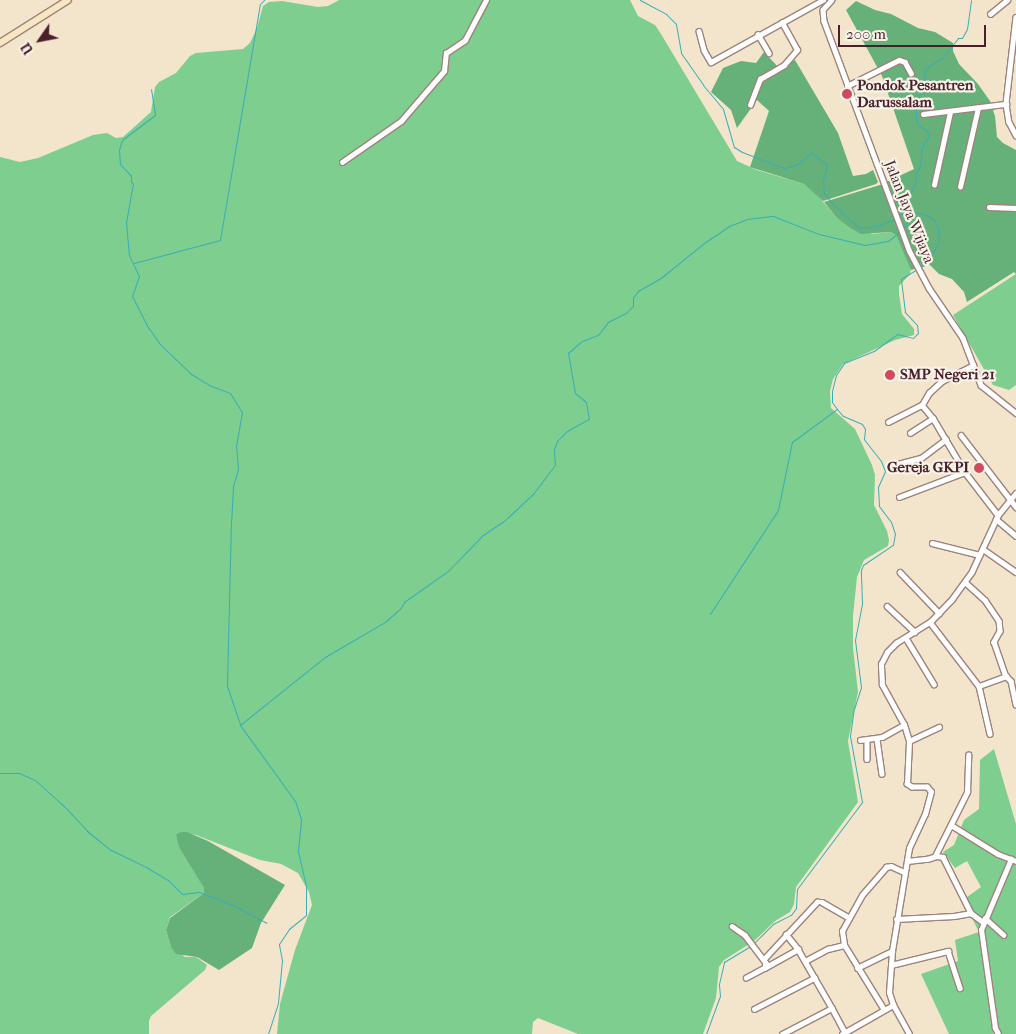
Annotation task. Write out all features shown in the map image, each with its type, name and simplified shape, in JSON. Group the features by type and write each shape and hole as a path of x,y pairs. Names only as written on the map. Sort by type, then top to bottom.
{"street":[{"path":"0,43 68,0"},
{"path":"342,162 401,121 444,71 446,53 465,40 486,0"},
{"path":"700,31 704,50 711,62 758,34 823,0"},
{"name":"Jalan Jaya Wijaya","path":"832,0 824,8 822,15 893,210 916,264 963,338 984,389 1016,413"},
{"path":"990,14 1007,0"},
{"path":"1016,17 1006,104 1009,122 1016,135"},
{"path":"750,105 760,78 784,65 797,51 782,23"},
{"path":"0,38 30,25"},
{"path":"758,34 769,53"},
{"path":"847,86 899,60 904,62 911,73"},
{"path":"923,114 978,108 996,103 1006,104"},
{"path":"960,187 978,108"},
{"path":"934,185 950,112"},
{"path":"1009,122 1016,119"},
{"path":"989,206 1016,208"},
{"path":"888,422 922,405 929,393 942,381 973,365"},
{"path":"922,405 933,418 965,472 997,517 1016,536"},
{"path":"910,433 933,418"},
{"path":"961,435 1010,502 1016,507"},
{"path":"894,465 921,458 946,439"},
{"path":"900,497 965,472"},
{"path":"909,1034 893,1005 889,993 892,951 909,848 931,794 926,787 912,787 907,782 909,741 904,725 886,695 880,673 881,664 887,652 930,622 965,582 983,549 997,517 1016,494"},
{"path":"932,543 980,555"},
{"path":"983,549 1016,572"},
{"path":"900,572 939,613"},
{"path":"965,582 985,600 999,621 1000,631 994,642 1006,676 1011,681 1016,704"},
{"path":"887,606 915,632"},
{"path":"930,622 979,686 990,734"},
{"path":"906,638 934,684"},
{"path":"979,686 1006,676"},
{"path":"860,740 877,739 904,725"},
{"path":"909,741 939,727"},
{"path":"877,739 882,774"},
{"path":"867,740 867,760"},
{"path":"935,856 967,792 968,755"},
{"path":"951,825 998,854 1014,860 984,920 981,930 998,1034"},
{"path":"907,860 940,856 946,861 971,913 1004,935"},
{"path":"884,1010 844,946 842,931 848,917 869,886 887,866 904,872"},
{"path":"764,959 818,901 848,917"},
{"path":"896,919 938,918 971,913"},
{"path":"732,926 753,945 764,959 766,967"},
{"path":"786,934 798,948 844,1033 893,1005"},
{"path":"805,961 828,949 844,946"},
{"path":"746,978 798,948"},
{"path":"857,968 892,951"},
{"path":"891,965 948,951 960,988"},
{"path":"754,1009 814,978"},
{"path":"782,1034 832,1008"}],"green space":[{"path":"339,0 630,0 638,16 655,25 661,34 737,161 757,170 804,184 814,191 836,217 872,234 891,232 896,235 911,267 910,274 899,286 899,294 902,314 914,329 914,335 895,340 843,364 833,379 830,391 831,408 855,429 872,465 875,475 874,505 887,531 889,540 888,546 864,560 857,577 853,616 853,648 858,692 848,741 858,802 796,887 794,904 790,912 775,921 754,941 724,960 719,967 716,998 703,1034 578,1034 538,1018 533,1022 532,1034 277,1034 280,1004 295,950 312,905 309,892 298,873 281,864 260,860 196,835 180,832 176,836 204,888 204,893 170,917 166,930 171,947 185,957 196,957 207,965 205,970 151,1016 149,1034 0,1034 0,157 20,162 38,158 93,135 107,133 116,138 123,137 151,112 155,87 159,82 176,73 190,56 196,53 243,49 250,43 257,28 263,6 269,2 282,1 318,7 328,6"},
{"path":"856,1 875,10 891,14 918,28 935,32 953,43 953,51 959,64 978,84 990,101 995,116 997,137 1003,143 1016,150 1016,274 1014,272 967,302 964,292 952,279 939,274 930,265 911,270 896,235 891,232 861,234 836,217 824,202 880,185 914,169 882,76 846,10"},
{"path":"764,52 780,69 795,60 838,133 853,176 866,174 873,170 878,182 876,184 823,201 804,184 750,167 769,111 757,100 737,128 731,110 711,92 723,68 741,61 756,63"},
{"path":"1016,274 1016,385 1009,390 993,385 953,315"},
{"path":"994,749 1016,824 1016,1034 998,1034 997,1032 992,1034 949,1034 921,974 958,961 955,940 979,932 963,900 981,887 967,861 955,868 943,852 954,845 964,820 979,809 980,760"},
{"path":"180,832 187,832 208,841 285,885 261,923 252,948 219,970 197,957 176,954 171,947 166,930 170,918 204,893 204,888 179,847 176,835"}],"waterway":[{"path":"134,263 220,240 260,4 264,0"},
{"path":"640,0 666,14 676,24 681,53 703,85 723,109 734,147 742,152 784,168 796,165 812,153 827,165 823,180 824,193 856,225 861,228 877,226 894,219"},
{"path":"903,228 907,222 909,198 915,183 916,173 920,166 922,147 929,136 929,132 918,125 916,119 916,109 926,68 942,58 958,38 962,38 967,29 971,0"},
{"path":"151,89 155,115 122,140 119,150 120,164 131,176 131,182 133,183 126,222 129,255 139,276 132,296 148,327 160,344 191,374 209,385 230,393 242,412 236,445 238,469 233,487 231,520 227,686 240,724"},
{"path":"754,943 773,924 791,915 796,908 797,889 862,802 850,736 854,709 861,687 855,640 862,603 861,570 863,565 893,545 895,534 891,522 879,506 878,487 885,471 881,461 864,439 865,429 862,424 843,416 832,402 832,391 836,375 844,363 874,351 897,334 913,338 918,333 917,325 905,312 901,279 927,263 939,241 938,228 935,221 927,215 908,211 898,216"},
{"path":"268,1034 278,1003 282,960 279,944 289,929 306,915 306,886 298,850 301,819 295,801 240,725 325,657 385,622 401,608 404,602 448,571 483,535 504,521 533,494 555,465 554,449 557,441 567,431 589,419 586,402 575,393 568,353 582,341 598,335 608,322 626,313 633,306 633,298 638,291 662,277 704,243 729,226 747,219 773,216 819,234 865,245 888,241 901,231"},
{"path":"710,614 778,510 792,442 837,409"},
{"path":"0,773 19,773 35,780 65,807 87,831 109,849 146,867 169,881 182,894 199,892 231,904 266,923"},
{"path":"706,1034 720,996 719,984 724,962 751,946"}],"place":[{"name":"Pondok Pesantren Darussalam","path":"847,94"},
{"name":"SMP Negeri 21","path":"890,375"},
{"name":"Gereja GKPI","path":"979,468"}]}
